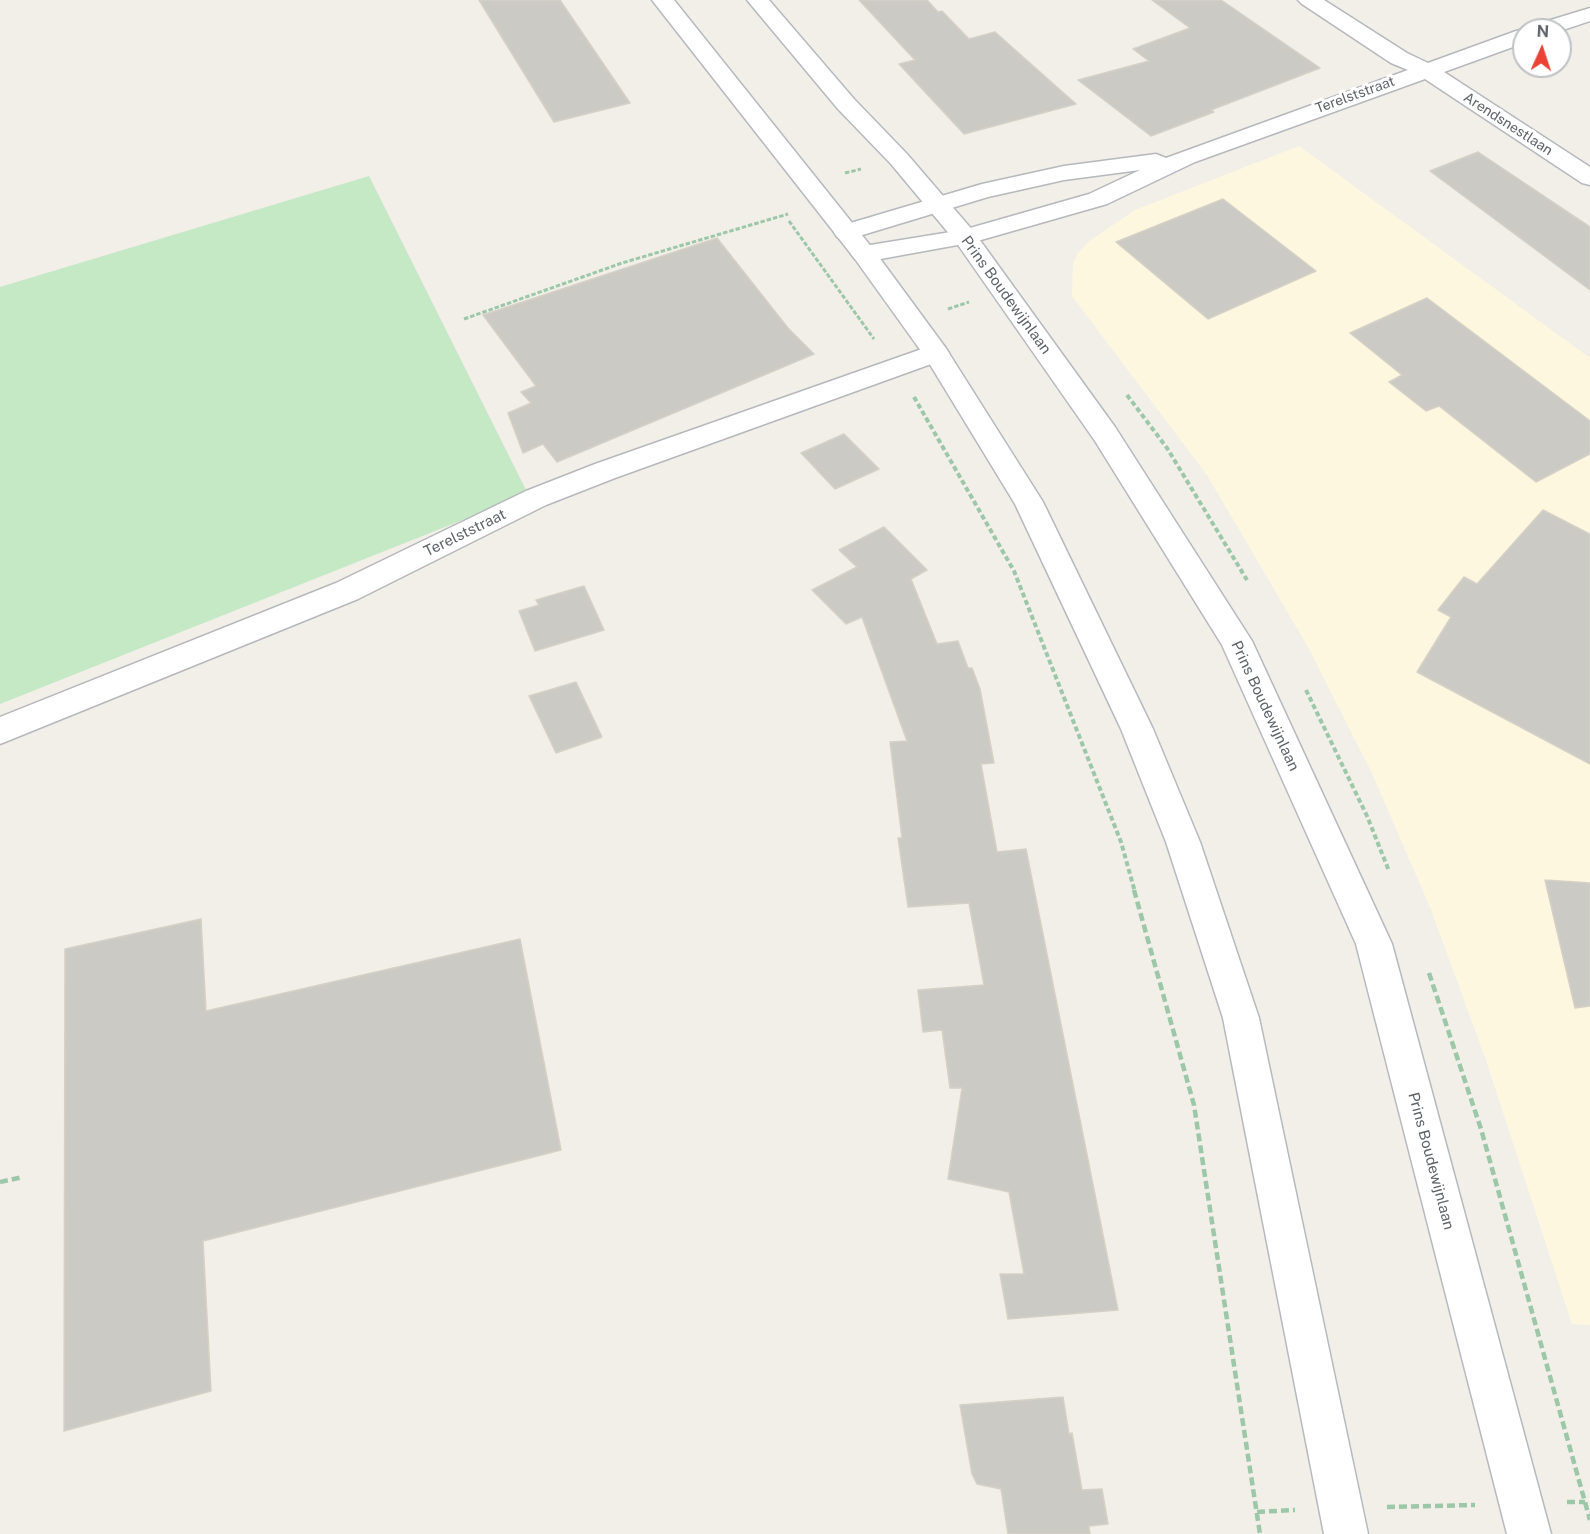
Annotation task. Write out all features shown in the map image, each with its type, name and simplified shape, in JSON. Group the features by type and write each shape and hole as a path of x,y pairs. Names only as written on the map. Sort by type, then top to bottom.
{"main road":[{"path":"663,0 855,243 936,353 1029,502 1137,729 1183,842 1241,1018 1344,1521"},
{"name":"Prins Boudewijnlaan","path":"758,0 846,104 898,159 965,237 1105,434 1236,641 1374,944 1525,1519"},
{"name":"Arendsnestlaan","path":"1310,0 1399,58 1426,70 1590,177"},
{"path":"1572,20 1590,14"},
{"name":"Terelststraat","path":"855,243 965,237 1098,199 1187,157 1512,40"},
{"name":"Terelststraat","path":"855,243 936,203 1064,173 1187,157"},
{"name":"Terelststraat","path":"0,731 347,591 556,490 936,353"}],"path":[{"path":"464,319 622,263 785,214 815,193 898,159"},
{"path":"815,193 769,192 870,333 1004,291"},
{"path":"894,369 910,390 1014,571 1121,842 1194,1105 1260,1534"},
{"path":"0,1182 22,1177"},
{"path":"1344,1521 1525,1519"}],"shaded area":[{"path":"1299,146 1590,358 1590,1325 1572,1324 1486,1060 1430,907 1371,771 1308,647 1207,475 1072,296 1073,264 1077,254 1088,242 1135,210"}],"green space":[{"path":"369,176 528,494 0,704 0,287"}],"building":[{"path":"479,0 560,0 630,103 554,122"},
{"path":"859,0 927,0 938,12 942,11 969,39 995,32 1076,104 964,134 899,64 915,60"},
{"path":"1152,0 1221,0 1320,68 1151,136 1078,80 1149,61 1133,49 1190,28"},
{"path":"1478,152 1590,227 1590,290 1430,171"},
{"path":"1223,199 1316,271 1208,319 1116,242"},
{"path":"717,238 788,328 814,354 557,462 543,444 523,453 508,413 531,403 521,392 536,386 483,315"},
{"path":"1427,298 1590,421 1590,454 1536,482 1439,406 1426,411 1389,382 1402,375 1350,333"},
{"path":"844,434 879,469 835,489 801,453"},
{"path":"1543,510 1590,534 1590,764 1417,672 1451,617 1438,610 1464,577 1477,584"},
{"path":"884,527 927,570 911,579 937,644 958,641 968,668 972,668 980,689 994,763 981,764 997,852 1026,849 1118,1310 1008,1319 1000,1274 1024,1274 1009,1192 948,1179 962,1088 950,1088 942,1030 923,1032 918,990 984,985 969,903 908,907 898,838 902,838 890,742 907,741 862,617 846,624 812,590 857,567 839,550"},
{"path":"584,586 604,630 535,651 519,611 539,605 536,600"},
{"path":"576,682 602,737 556,753 529,696"},
{"path":"1545,880 1590,883 1590,1006 1575,1008"},
{"path":"201,919 206,1011 520,939 561,1150 203,1241 211,1391 64,1431 65,949"},
{"path":"1063,1397 1082,1490 1102,1489 1108,1524 1089,1526 1090,1534 1008,1534 1001,1489 977,1484 972,1474 960,1405"}]}
